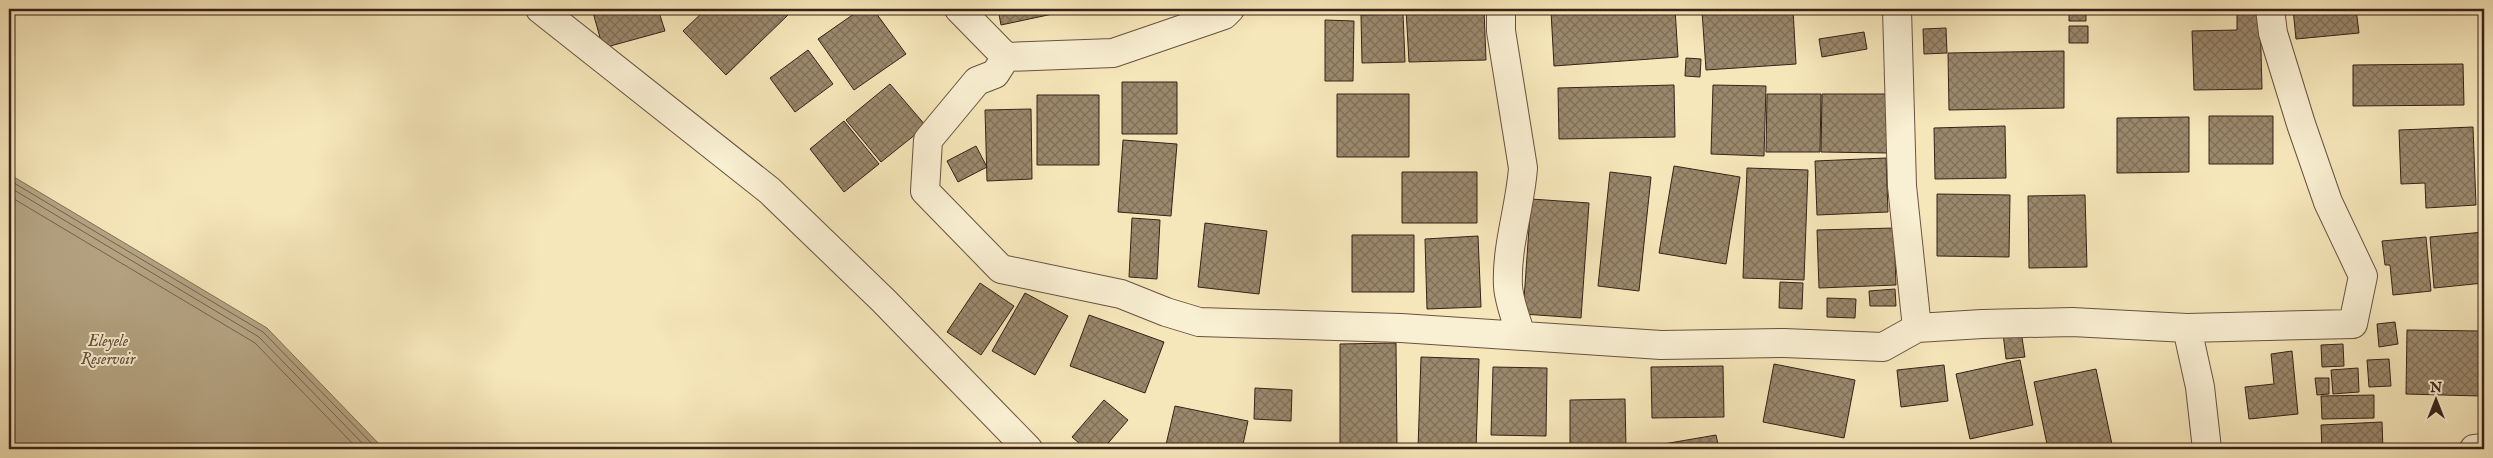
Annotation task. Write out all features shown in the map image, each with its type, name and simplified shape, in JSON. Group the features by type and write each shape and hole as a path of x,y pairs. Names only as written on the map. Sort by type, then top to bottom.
{"street":[{"path":"540,9 770,191 884,301 1028,449"},
{"path":"960,9 1006,57 1113,53 1224,15 1230,9"},
{"path":"1501,9 1501,32 1523,168 1521,190 1507,262 1508,289 1520,335"},
{"path":"1898,9 1902,186 1917,328"},
{"path":"1006,57 995,74 977,81 928,140 925,190 1002,270 1121,294 1166,312 1199,322 1401,328 1661,345 1784,343 1883,347 1917,328 1982,324 2072,322 2187,328 2352,324 2363,276 2328,202 2307,142 2273,33 2270,9"},
{"path":"2187,328 2200,387 2207,449"},
{"path":"2474,449 2484,448"}],"water":[{"name":"Eleyele Reservoir","path":"9,174 267,328 384,449 9,449"}],"building":[{"path":"592,9 658,9 665,31 603,48"},
{"path":"706,9 784,9 789,14 726,75 683,31"},
{"path":"861,9 873,9 906,54 854,90 818,39"},
{"path":"998,9 1061,9 1062,12 1001,25"},
{"path":"1406,9 1484,9 1486,60 1409,62"},
{"path":"1675,9 1678,57 1554,66 1551,11"},
{"path":"1793,9 1796,64 1706,70 1702,11"},
{"path":"2069,9 2086,9 2086,21 2069,21"},
{"path":"2293,9 2356,9 2359,33 2296,39"},
{"path":"2429,9 2484,9 2484,12 2430,14"},
{"path":"1403,14 1405,62 1362,63 1361,15"},
{"path":"2237,14 2260,14 2262,89 2194,90 2192,31 2237,30"},
{"path":"1325,20 1354,21 1353,81 1325,81"},
{"path":"2069,26 2088,26 2088,43 2069,43"},
{"path":"1946,28 1947,53 1924,54 1923,29"},
{"path":"1864,32 1867,49 1822,57 1819,39"},
{"path":"808,50 833,84 795,112 770,78"},
{"path":"2064,51 2064,108 1949,110 1948,53"},
{"path":"1686,58 1701,59 1700,77 1685,76"},
{"path":"2463,64 2464,105 2353,106 2353,65"},
{"path":"1122,82 1177,82 1177,134 1122,134"},
{"path":"890,84 926,126 881,162 846,120"},
{"path":"1674,85 1675,137 1559,139 1558,88"},
{"path":"1713,85 1766,86 1764,156 1711,154"},
{"path":"1337,94 1409,94 1409,157 1337,157"},
{"path":"1767,94 1821,94 1820,152 1766,152"},
{"path":"1822,94 1888,94 1888,153 1821,152"},
{"path":"1037,95 1099,95 1099,165 1037,165"},
{"path":"1031,109 1032,179 987,181 985,110"},
{"path":"2209,116 2273,116 2273,164 2209,164"},
{"path":"2189,117 2189,172 2117,173 2117,118"},
{"path":"844,121 879,164 844,192 810,149"},
{"path":"2005,126 2006,178 1935,179 1934,128"},
{"path":"2473,127 2476,205 2426,208 2425,183 2401,184 2399,130"},
{"path":"1123,140 1177,144 1171,216 1118,212"},
{"path":"976,146 987,167 958,182 947,161"},
{"path":"1886,158 1888,212 1817,215 1815,161"},
{"path":"1674,166 1740,177 1726,264 1659,253"},
{"path":"1747,168 1808,170 1804,280 1743,278"},
{"path":"1402,172 1477,172 1477,223 1402,223"},
{"path":"1610,172 1651,177 1639,291 1598,286"},
{"path":"1937,194 2010,195 2009,257 1937,256"},
{"path":"2085,195 2087,267 2029,268 2028,196"},
{"path":"1531,199 1589,203 1581,318 1523,314"},
{"path":"1132,218 1160,220 1157,279 1129,277"},
{"path":"1205,223 1267,231 1259,294 1198,287"},
{"path":"1894,228 1896,285 1819,288 1817,230"},
{"path":"2484,232 2484,283 2434,288 2430,237"},
{"path":"1352,235 1414,235 1414,292 1352,292"},
{"path":"1478,236 1481,307 1427,309 1425,239"},
{"path":"2426,237 2431,291 2393,295 2390,265 2385,265 2382,241"},
{"path":"1780,282 1803,283 1802,309 1779,308"},
{"path":"980,283 1014,306 981,355 947,332"},
{"path":"1895,289 1896,306 1870,306 1869,291"},
{"path":"1025,293 1068,316 1035,375 992,351"},
{"path":"1827,298 1856,299 1855,318 1827,317"},
{"path":"1089,315 1164,342 1145,393 1070,366"},
{"path":"2395,322 2398,344 2379,347 2377,324"},
{"path":"2407,330 2482,331 2482,336 2484,336 2484,364 2481,364 2480,396 2406,394"},
{"path":"2021,331 2025,357 2006,359 2003,333"},
{"path":"1396,343 1397,449 1340,449 1340,344"},
{"path":"2343,344 2344,366 2322,367 2321,345"},
{"path":"2292,351 2298,414 2249,419 2245,387 2274,384 2271,354"},
{"path":"1421,357 1479,359 1476,449 1418,449"},
{"path":"2389,359 2391,386 2369,387 2367,360"},
{"path":"2020,360 2033,425 1970,439 1956,374"},
{"path":"1774,364 1855,380 1844,438 1763,422"},
{"path":"1944,365 1948,401 1901,407 1897,370"},
{"path":"1723,366 1724,417 1652,418 1651,367"},
{"path":"1493,367 1547,368 1546,436 1491,435"},
{"path":"2358,368 2359,392 2333,394 2331,370"},
{"path":"2096,369 2113,449 2048,449 2034,382"},
{"path":"2315,378 2329,378 2329,394 2317,395"},
{"path":"1255,388 1292,390 1291,421 1254,419"},
{"path":"2374,395 2374,418 2322,419 2321,396"},
{"path":"1625,399 1626,449 1570,449 1570,400"},
{"path":"1104,400 1128,420 1103,449 1086,449 1072,437"},
{"path":"1175,406 1248,421 1242,449 1165,449"},
{"path":"2382,422 2383,449 2322,449 2321,425"},
{"path":"1716,435 1719,449 1646,449 1646,447"}]}
